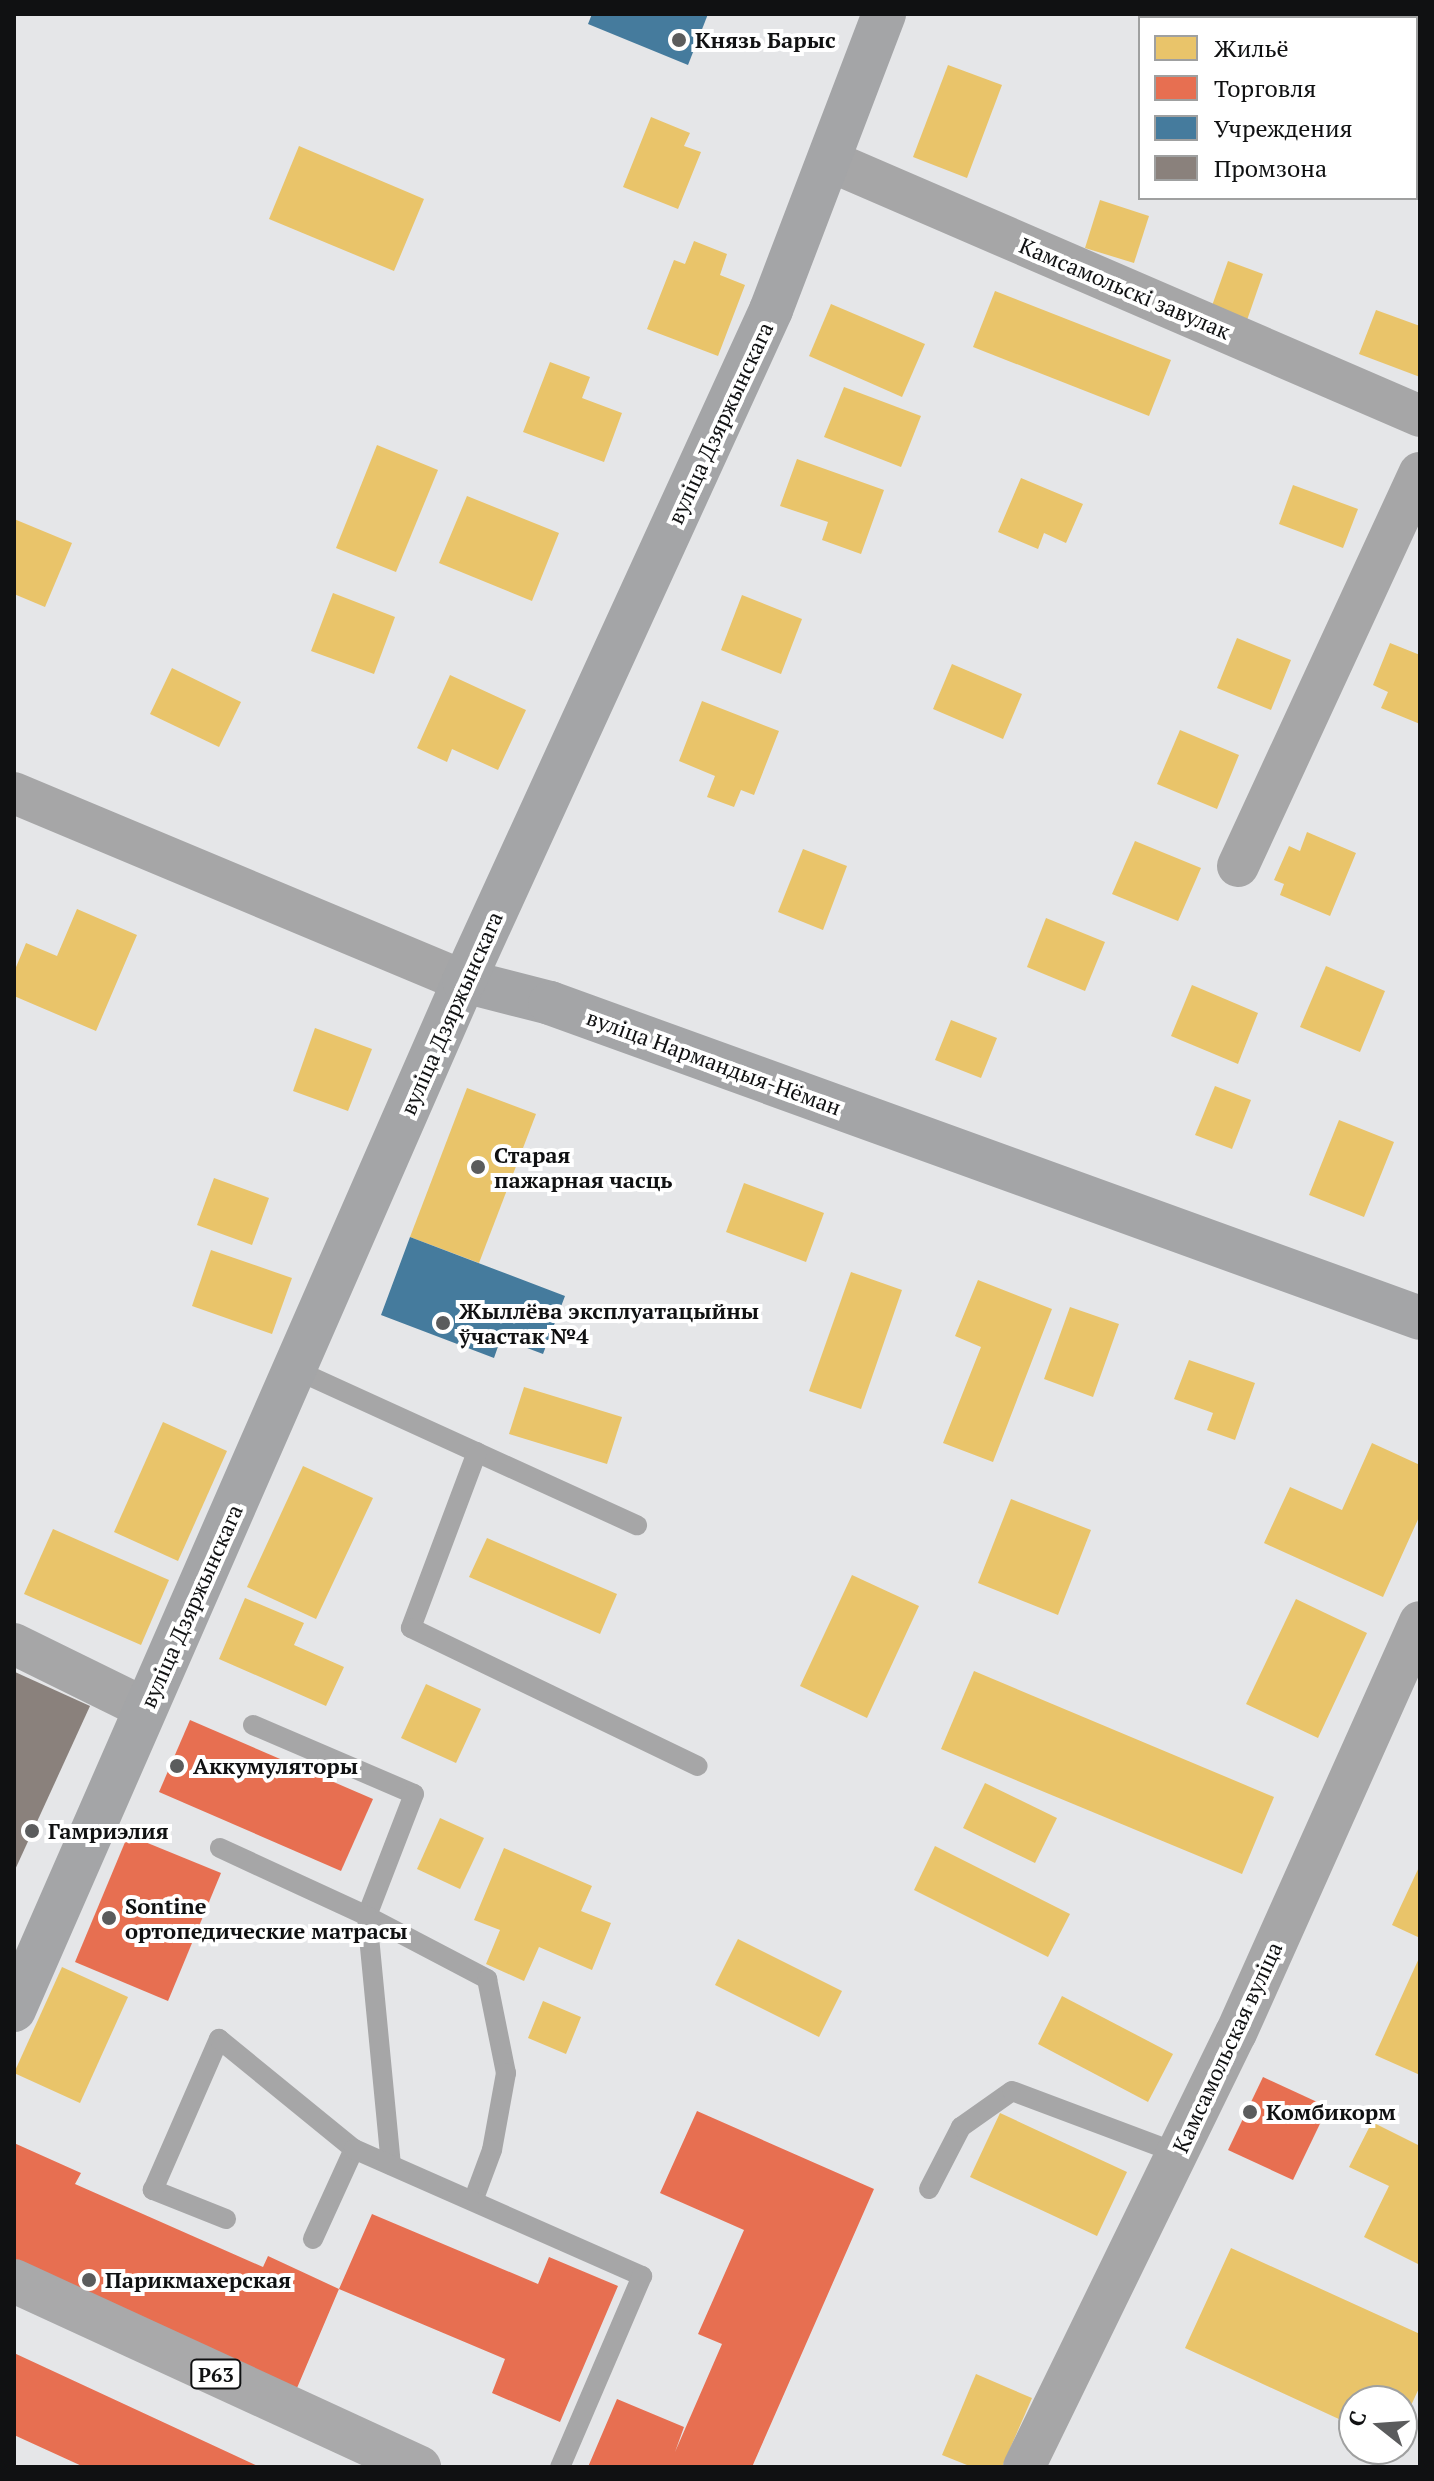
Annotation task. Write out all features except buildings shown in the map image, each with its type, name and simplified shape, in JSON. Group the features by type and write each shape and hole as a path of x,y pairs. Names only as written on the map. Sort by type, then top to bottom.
{"main road":[{"name":"Р63","path":"14,2281 419,2467"}],"street":[{"name":"вуліца Дзяржынскага","path":"14,2010 464,981 771,310 884,14"},
{"name":"Камсамольскі завулак","path":"830,161 1420,416"},
{"path":"1238,866 1420,473"},
{"name":"вуліца Нармандыя-Нёман","path":"14,793 464,981 550,1003 1420,1318"},
{"name":"Камсамольская вуліца","path":"1024,2467 1177,2153 1420,1622"},
{"path":"14,1644 146,1709"}],"lane":[{"path":"294,1369 637,1525"},
{"path":"477,1452 411,1628 698,1766"},
{"path":"253,1725 414,1794 367,1916 391,2165"},
{"path":"220,1848 367,1916 487,1979 506,2073 492,2150 473,2201"},
{"path":"226,2219 153,2190 219,2039 354,2149 642,2276 560,2467"},
{"path":"929,2189 961,2127 1012,2091 1177,2153"},
{"path":"313,2239 354,2149"}],"place":[{"name":"Князь Барыс","path":"679,40"},
{"name":"Старая пажарная часць","path":"478,1167"},
{"name":"Жыллёва эксплуатацыйны ўчастак №4","path":"443,1323"},
{"name":"Аккумуляторы","path":"177,1766"},
{"name":"Гамриэлия","path":"32,1831"},
{"name":"Sontine ортопедические матрасы","path":"109,1918"},
{"name":"Комбикорм","path":"1250,2112"},
{"name":"Парикмахерская","path":"89,2280"}]}
